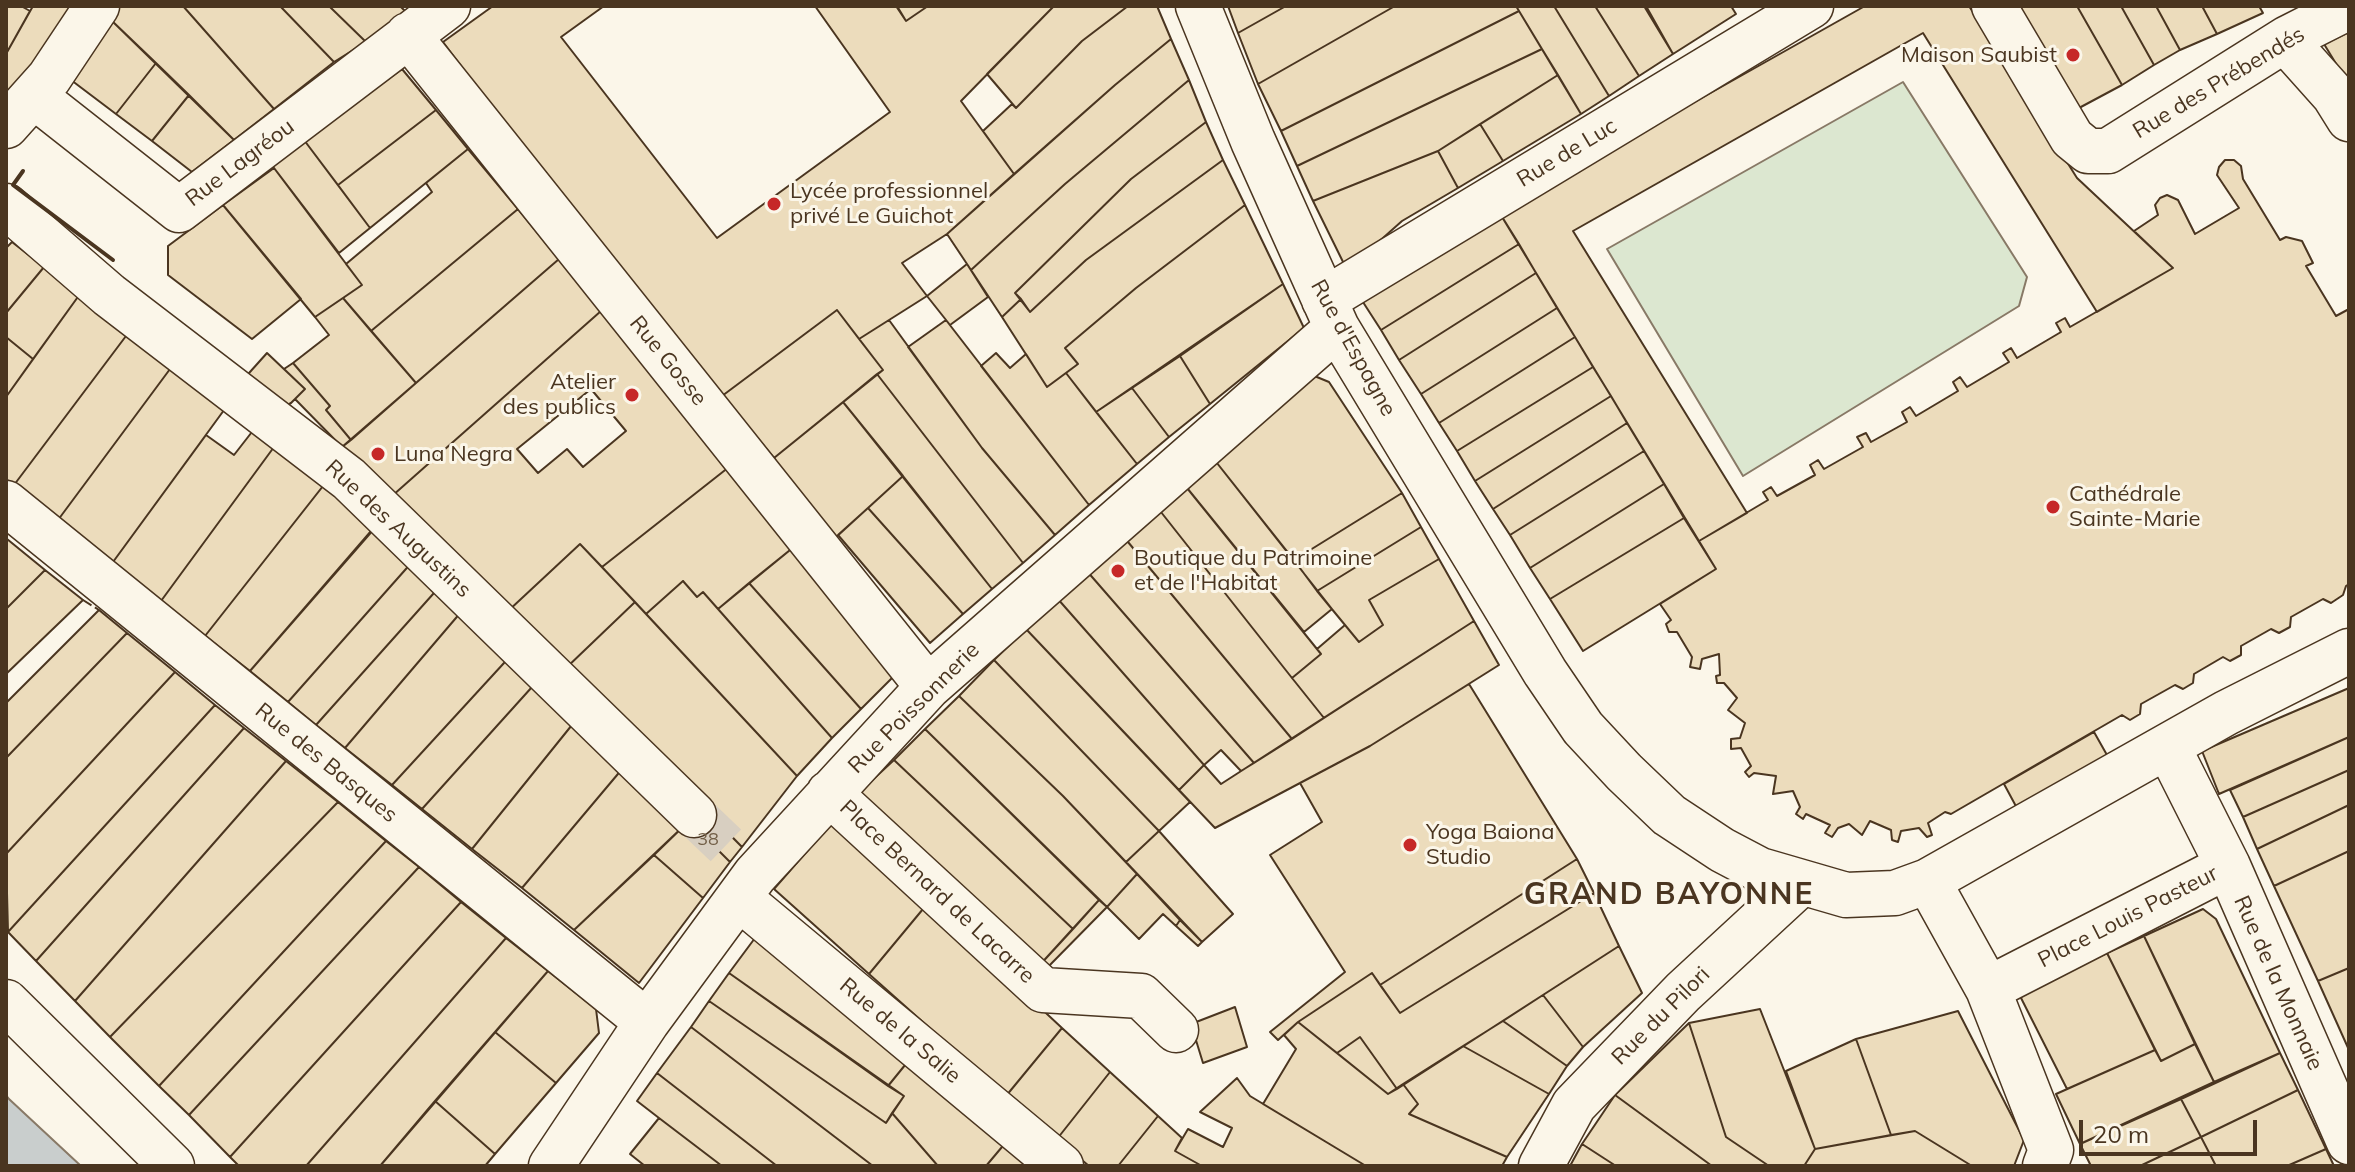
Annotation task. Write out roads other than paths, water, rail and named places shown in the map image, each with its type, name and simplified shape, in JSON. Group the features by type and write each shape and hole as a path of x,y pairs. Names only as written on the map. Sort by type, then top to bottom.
{"street":[{"path":"20,111 49,78 97,6"},
{"name":"Rue d'Espagne","path":"1198,6 1253,141 1330,314 1545,672 1583,728 1669,815 1722,850 1760,870 1801,883"},
{"name":"Rue de Luc","path":"1330,314 1811,6"},
{"name":"Rue des Prébendés","path":"1994,6 2072,138 2088,151 2108,151 2288,38 2349,7"},
{"name":"Rue Lagréou","path":"20,111 179,210 432,15"},
{"name":"Rue Gosse","path":"432,15 928,687"},
{"path":"2288,38 2292,48 2334,95 2349,119"},
{"name":"Rue des Augustins","path":"6,206 109,295 349,479 694,815"},
{"name":"Rue Poissonnerie","path":"565,1161 647,1022 743,876 829,793 928,687 1330,314"},
{"name":"Rue des Basques","path":"6,503 647,1022"},
{"path":"1801,883 1846,895 1895,893 1928,881 2226,713 2349,651"},
{"name":"Place Louis Pasteur","path":"1988,989 2228,866 2168,747"},
{"name":"Place Bernard de Lacarre","path":"829,793 1043,990 1141,980 1176,1030"},
{"name":"Rue de la Monnaie","path":"2228,866 2349,1142"},
{"name":"Rue de la Salie","path":"743,876 1061,1166"},
{"path":"1928,881 1988,989 2051,1150 2045,1166"},
{"name":"Rue du Pilori","path":"1541,1166 1574,1105 1683,992 1801,883"},
{"path":"6,1002 172,1166"}],"tunnel":[{"path":"694,815 736,855"}],"place":[{"name":"Maison Saubist","path":"2073,55"},
{"name":"Lycée professionnel privé Le Guichot","path":"774,204"},
{"name":"Atelier des publics","path":"632,395"},
{"name":"Luna Negra","path":"378,454"},
{"name":"Cathédrale Sainte-Marie","path":"2053,507"},
{"name":"Boutique du Patrimoine et de l'Habitat","path":"1118,571"},
{"name":"Yoga Baiona Studio","path":"1410,845"}],"district":[{"name":"GRAND BAYONNE","path":"1669,895"}]}
